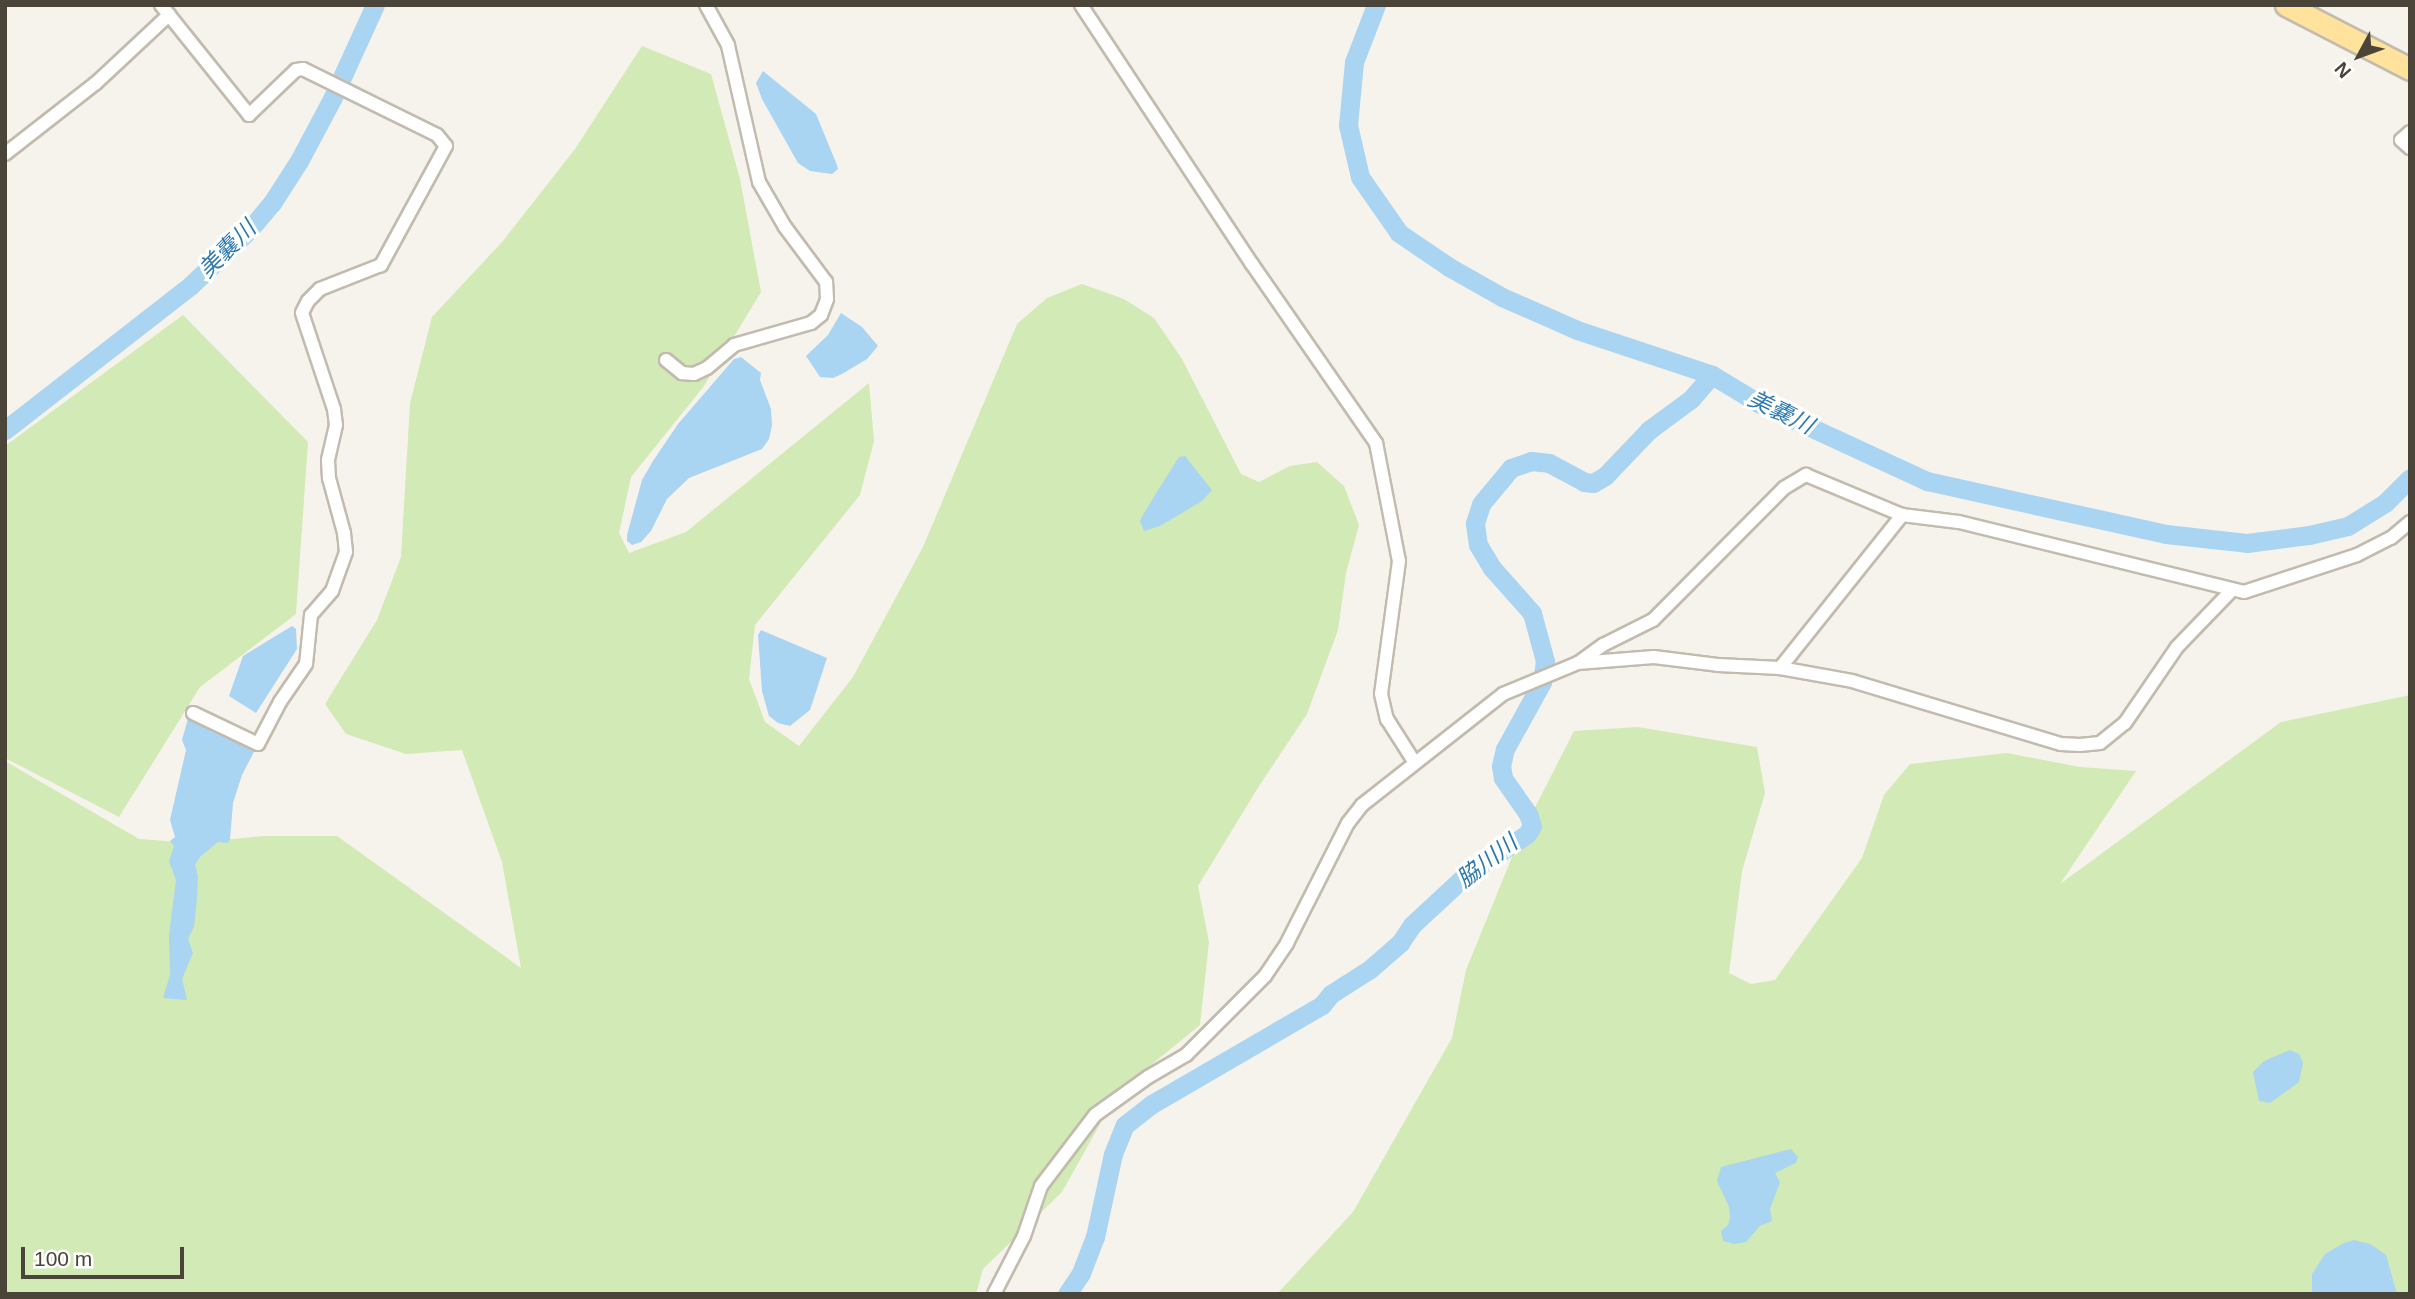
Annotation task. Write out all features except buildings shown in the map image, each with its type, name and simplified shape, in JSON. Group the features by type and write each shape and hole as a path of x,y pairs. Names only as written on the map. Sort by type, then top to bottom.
{"main road":[{"path":"2286,5 2410,69"}],"street":[{"path":"666,360 682,373 694,374 707,368 734,345 811,323 821,315 827,299 826,282 785,227 759,182 729,45 706,5"},
{"path":"1081,5 1252,264 1376,443 1399,561 1381,694 1387,719 1415,763"},
{"path":"5,154 96,83 165,10 249,115 296,71 303,69 437,135 446,146 380,265 320,289 302,313 334,409 335,425 328,460 329,478 344,533 346,552 332,591 311,615 306,664 258,744 193,712"},
{"path":"2410,132 2401,140 2410,148"},
{"path":"994,1294 1024,1236 1041,1186 1095,1115 1148,1077 1186,1055 1265,976 1287,943 1348,823 1362,805 1485,707 1515,690 1578,663 1603,645 1653,620 1784,488 1806,475 1902,515 1959,522 2244,592 2357,555 2392,538 2410,522"},
{"path":"1780,668 1902,515"},
{"path":"1578,663 1654,657 1718,665 1780,668 1852,681 2061,744 2100,743 2125,723 2177,647 2232,590"}],"green space":[{"path":"642,46 711,74 740,179 761,292 704,386 631,477 619,533 629,553 686,532 869,383 874,441 860,495 755,625 749,679 765,722 799,746 853,677 923,547 1017,324 1047,298 1082,284 1124,299 1154,318 1182,359 1241,474 1259,482 1290,466 1317,462 1344,486 1359,525 1346,573 1338,630 1307,714 1198,886 1209,942 1200,1025 1118,1092 1062,1192 983,1269 976,1294 5,1294 5,761 139,839 192,843 264,836 337,836 521,968 502,862 462,750 406,754 346,734 325,704 377,620 401,557 410,403 432,317 503,241 575,149"},
{"path":"183,315 308,442 296,614 200,687 119,817 5,758 5,446"},
{"path":"2410,695 2410,1294 1277,1294 1353,1212 1452,1038 1466,970 1521,835 1574,731 1638,727 1757,747 1765,793 1742,871 1729,973 1751,984 1775,980 1862,858 1884,795 1910,764 2007,753 2080,767 2136,771 2060,884 2281,722"}],"water":[{"path":"763,71 816,114 837,165 838,169 832,174 810,171 798,163 762,99 756,83"},
{"path":"841,313 862,327 878,346 867,359 842,374 833,378 820,377 806,356 828,335"},
{"path":"741,357 761,373 760,380 771,409 769,439 762,449 689,478 667,499 651,531 641,542 632,545 627,541 627,535 642,480 653,461 678,424 734,359"},
{"path":"1185,456 1212,490 1202,501 1160,526 1144,531 1140,521 1144,513 1179,457"},
{"path":"292,626 296,629 297,649 256,713 229,696 243,656"},
{"path":"761,630 827,658 810,710 790,726 778,723 769,716 762,691 758,635"},
{"path":"189,715 256,748 242,775 233,803 230,840 227,843 218,842 200,857 195,865 198,876 197,898 194,927 188,939 193,953 182,979 187,1000 163,998 170,975 169,935 176,880 169,861 174,846 170,841 175,837 170,820 186,750 182,740"},
{"path":"2290,1050 2299,1054 2303,1063 2299,1082 2270,1103 2259,1101 2253,1072 2264,1061"},
{"path":"1791,1149 1798,1157 1796,1163 1775,1173 1780,1182 1770,1209 1772,1221 1760,1226 1746,1242 1734,1244 1723,1241 1721,1231 1728,1225 1730,1217 1729,1207 1717,1181 1721,1167"},
{"path":"2354,1240 2370,1244 2386,1255 2397,1294 2312,1294 2312,1274 2325,1254"}],"waterway":[{"name":"美嚢川","path":"5,430 191,285 250,229 272,203 299,161 333,97 375,5"},
{"name":"美嚢川","path":"1376,5 1354,62 1348,125 1360,177 1399,233 1449,267 1502,297 1577,330 1712,375 1760,404 1927,481 2166,534 2247,543 2309,535 2348,526 2385,503 2410,478"},
{"name":"脇川川","path":"1067,1294 1081,1273 1095,1237 1113,1154 1125,1125 1152,1104 1322,1005 1331,994 1370,969 1400,943 1412,925 1467,874 1527,834 1532,826 1528,814 1503,778 1501,766 1505,749 1542,682 1545,661 1532,613 1492,568 1478,545 1475,523 1481,504 1511,468 1531,461 1549,463 1584,482 1593,483 1605,476 1649,430 1691,399 1712,375"}]}
